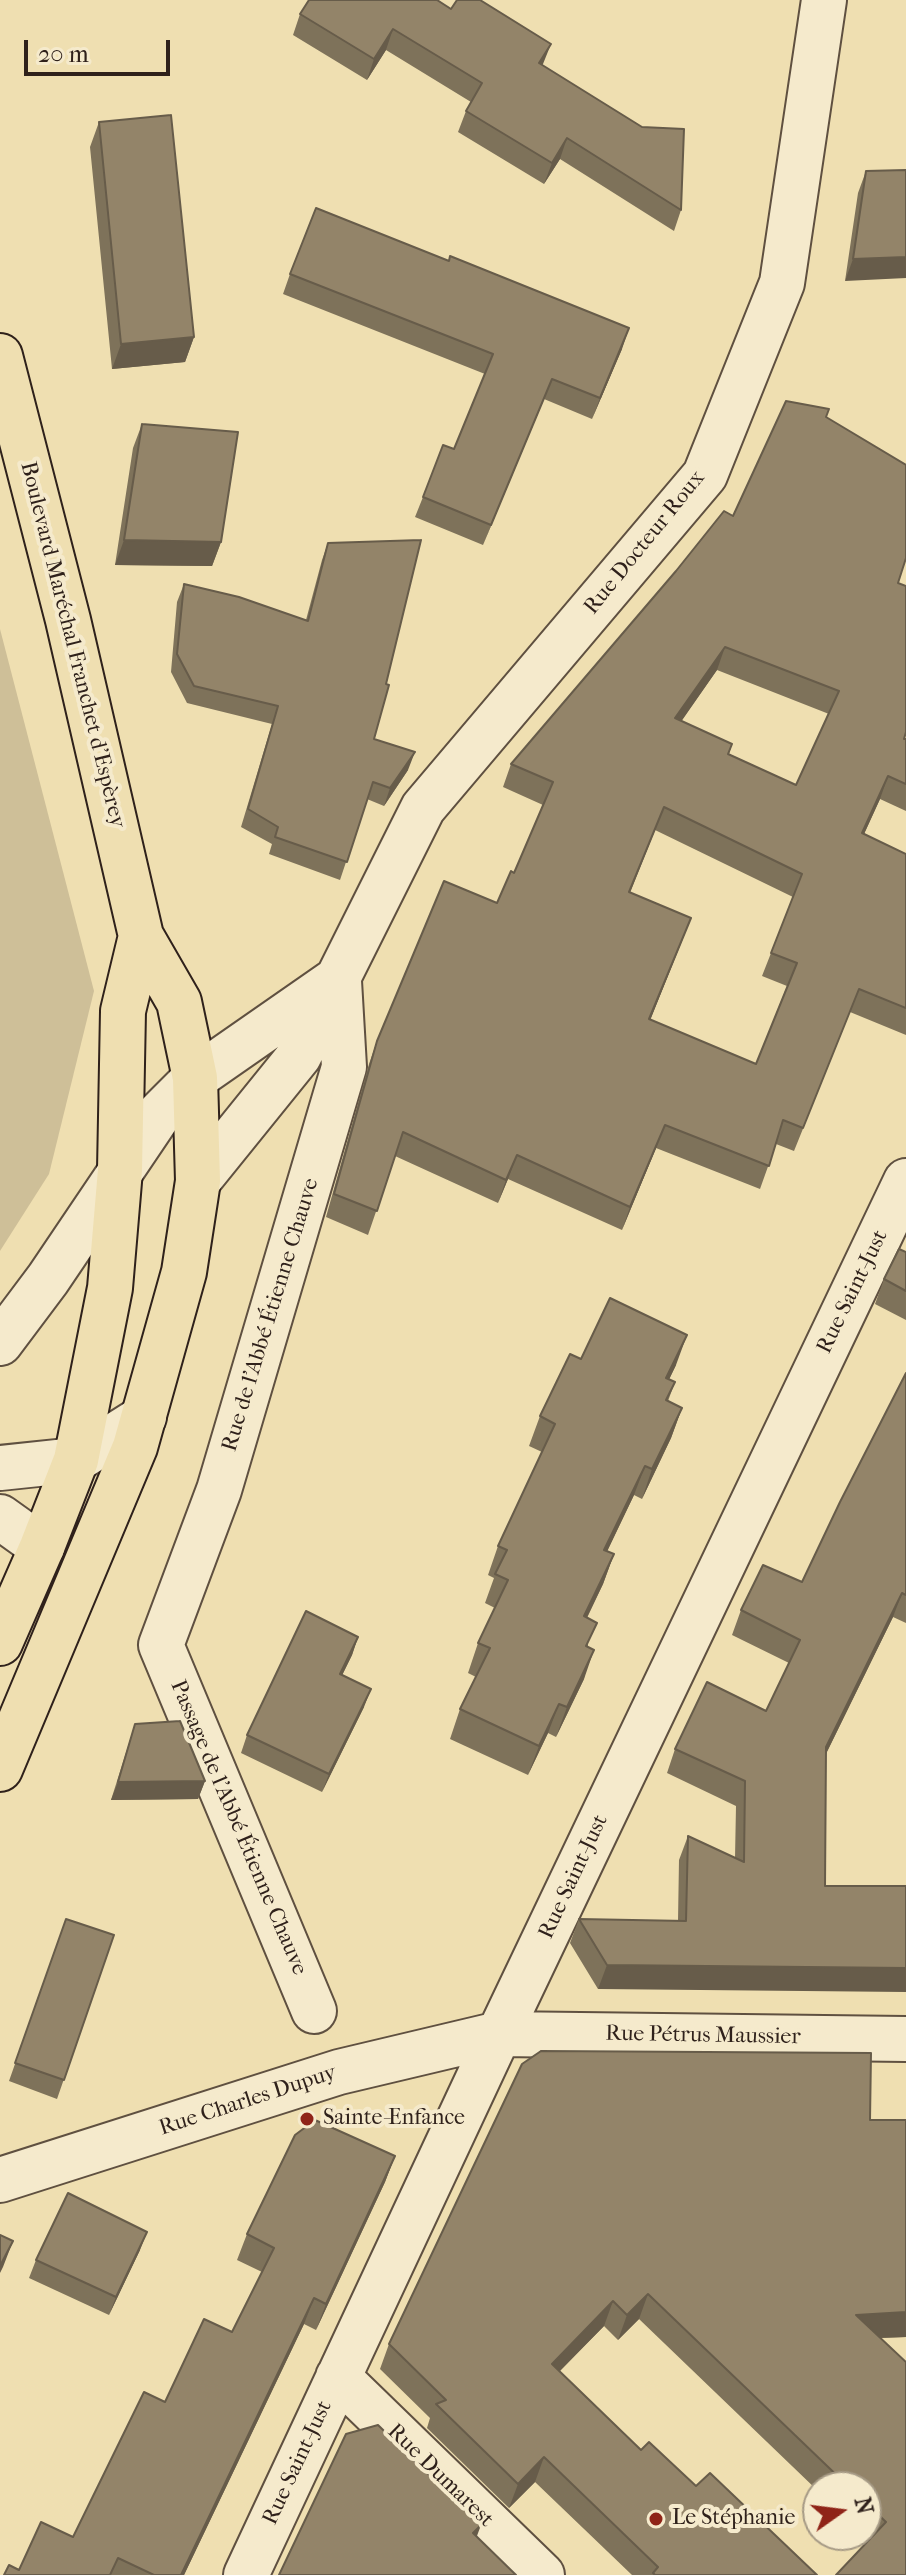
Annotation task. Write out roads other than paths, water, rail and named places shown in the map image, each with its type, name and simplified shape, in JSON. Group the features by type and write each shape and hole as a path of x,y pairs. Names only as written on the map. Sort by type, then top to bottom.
{"main road":[{"name":"Boulevard Maréchal Franchet d'Espèrey","path":"0,356 68,620 141,936 179,1002 195,1078 198,1181 184,1272 135,1447 0,1769"},
{"name":"Boulevard Maréchal Franchet d'Espèrey","path":"0,1643 76,1460 110,1288 120,1170 123,1011 141,936"}],"street":[{"name":"Rue Docteur Roux","path":"198,1181 299,1056 423,808 705,475 782,283 824,0"},
{"name":"Rue Docteur Roux","path":"0,1343 48,1279 160,1113 195,1078 339,978"},
{"name":"Rue de l'Abbé Étienne Chauve","path":"161,1645 219,1490 344,1067 339,978"},
{"name":"Rue Saint-Just","path":"246,2575 499,2034 906,1181"},
{"path":"0,1468 76,1460 144,1417"},
{"path":"0,1517 42,1547"},
{"name":"Passage de l'Abbé Étienne Chauve","path":"161,1645 314,2011"},
{"name":"Rue Pétrus Maussier","path":"499,2034 906,2039"},
{"name":"Rue Charles Dupuy","path":"0,2180 339,2072 499,2034"},
{"name":"Rue Dumarest","path":"338,2377 542,2575"}],"place":[{"name":"Sainte-Enfance","path":"307,2119"},
{"name":"Le Stéphanie","path":"656,2519"}]}
